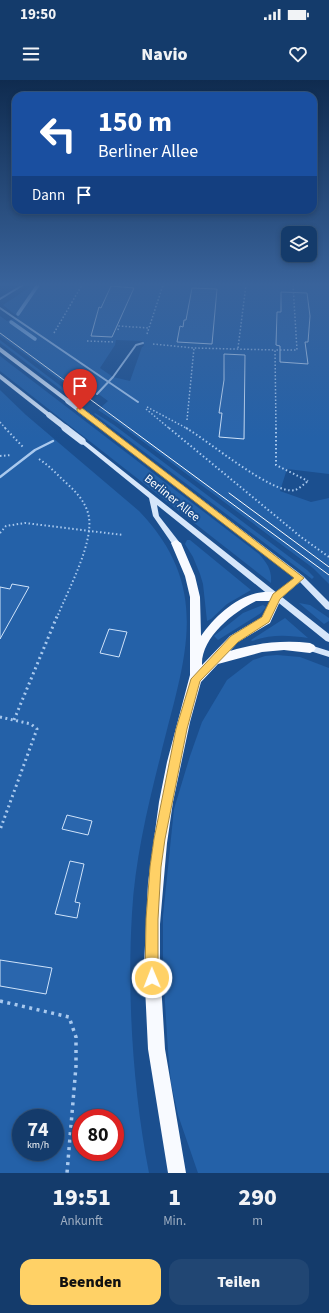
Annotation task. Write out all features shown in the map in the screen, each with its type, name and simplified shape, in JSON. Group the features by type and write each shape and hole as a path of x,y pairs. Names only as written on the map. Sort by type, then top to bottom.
{"highway":[{"path":"176,543 190,576 194,597 196,679 182,729 162,825 156,867 152,919 153,1009 160,1076 177,1173"},
{"path":"196,654 209,633 227,614 255,598 276,597 266,620 234,639 196,679"},
{"path":"215,660 264,646 310,648"},
{"path":"173,1152 183,1173"}],"main road":[{"name":"Berliner Allee","path":"0,350 300,578 329,607"},
{"name":"Berliner Allee","path":"0,376 329,639"},
{"path":"152,497 156,516 176,543"},
{"path":"276,597 300,578"},
{"path":"310,648 329,654"}],"lane":[{"path":"42,336 108,383 138,402"},
{"path":"97,394 108,383 136,345 143,343"},
{"path":"0,477 29,454 53,440"}],"path":[{"path":"48,340 51,336"},
{"path":"146,336 143,343 194,348 297,350 296,336"},
{"path":"238,349 240,336"},
{"path":"87,341 115,342"},
{"path":"187,420 194,348"},
{"path":"138,402 188,429 224,456 280,489 295,490 308,481 276,465 275,350"},
{"path":"138,402 301,537 329,557"},
{"path":"0,422 29,454 42,461 78,492 87,506 91,519 91,531 88,542 14,720"},
{"path":"0,533 6,526 25,523 123,535"},
{"path":"0,717 31,724 37,729 0,830"},
{"path":"0,1001 69,1017 76,1037 76,1066 67,1173"}],"shaded area":[{"path":"0,336 329,336 329,474 287,469 280,491 311,502 329,498 329,584 313,568 118,423 98,410 108,401 89,387 80,397 68,386","holes":["116,340 142,341 144,346 142,347 130,381 113,377 100,368 115,345"]},
{"path":"0,340 78,399 76,401 0,343"},
{"path":"0,356 259,554 264,560 271,574 271,583 0,371"},
{"path":"0,390 26,415 139,511 163,541 178,570 185,600 187,630 183,660 177,691 142,835 132,913 130,978 135,1077 143,1142 149,1173 0,1173"},
{"path":"95,413 114,425 307,570 314,577 312,579 94,414"},
{"path":"187,540 190,540 251,590 227,604 207,621 203,584 193,557 185,544"},
{"path":"299,603 310,605 329,618 329,621 324,624"},
{"path":"263,605 266,607 261,613 218,640 214,636 243,613"},
{"path":"285,618 308,638 280,636 251,640"},
{"path":"277,655 300,657 329,668 329,1173 198,1173 178,1115 171,1083 168,1051 163,971 163,916 174,809 202,722 227,680 253,660 265,656"}],"building":[{"path":"91,336 112,336 112,337"},
{"path":"178,336 213,336 212,344 177,342"},
{"path":"276,336 308,336 308,342 305,342 308,364 280,362 280,346 276,345"},
{"path":"224,354 245,355 244,439 219,437 222,413 219,413 224,380"},
{"path":"12,584 29,587 0,639 0,587 10,589"},
{"path":"109,629 127,632 119,657 100,653"},
{"path":"67,815 92,821 88,835 62,829"},
{"path":"70,861 84,864 75,902 80,903 77,918 55,914"},
{"path":"0,960 52,968 46,994 0,986"}],"waterway":[{"path":"31,336 35,339"}],"tram line":[{"path":"4,336 329,575"},
{"path":"229,493 329,567"}],"route":[{"path":"80,410 300,578 276,597 266,620 234,639 196,679 188,703 162,825 156,867 152,919 152,978"}]}
